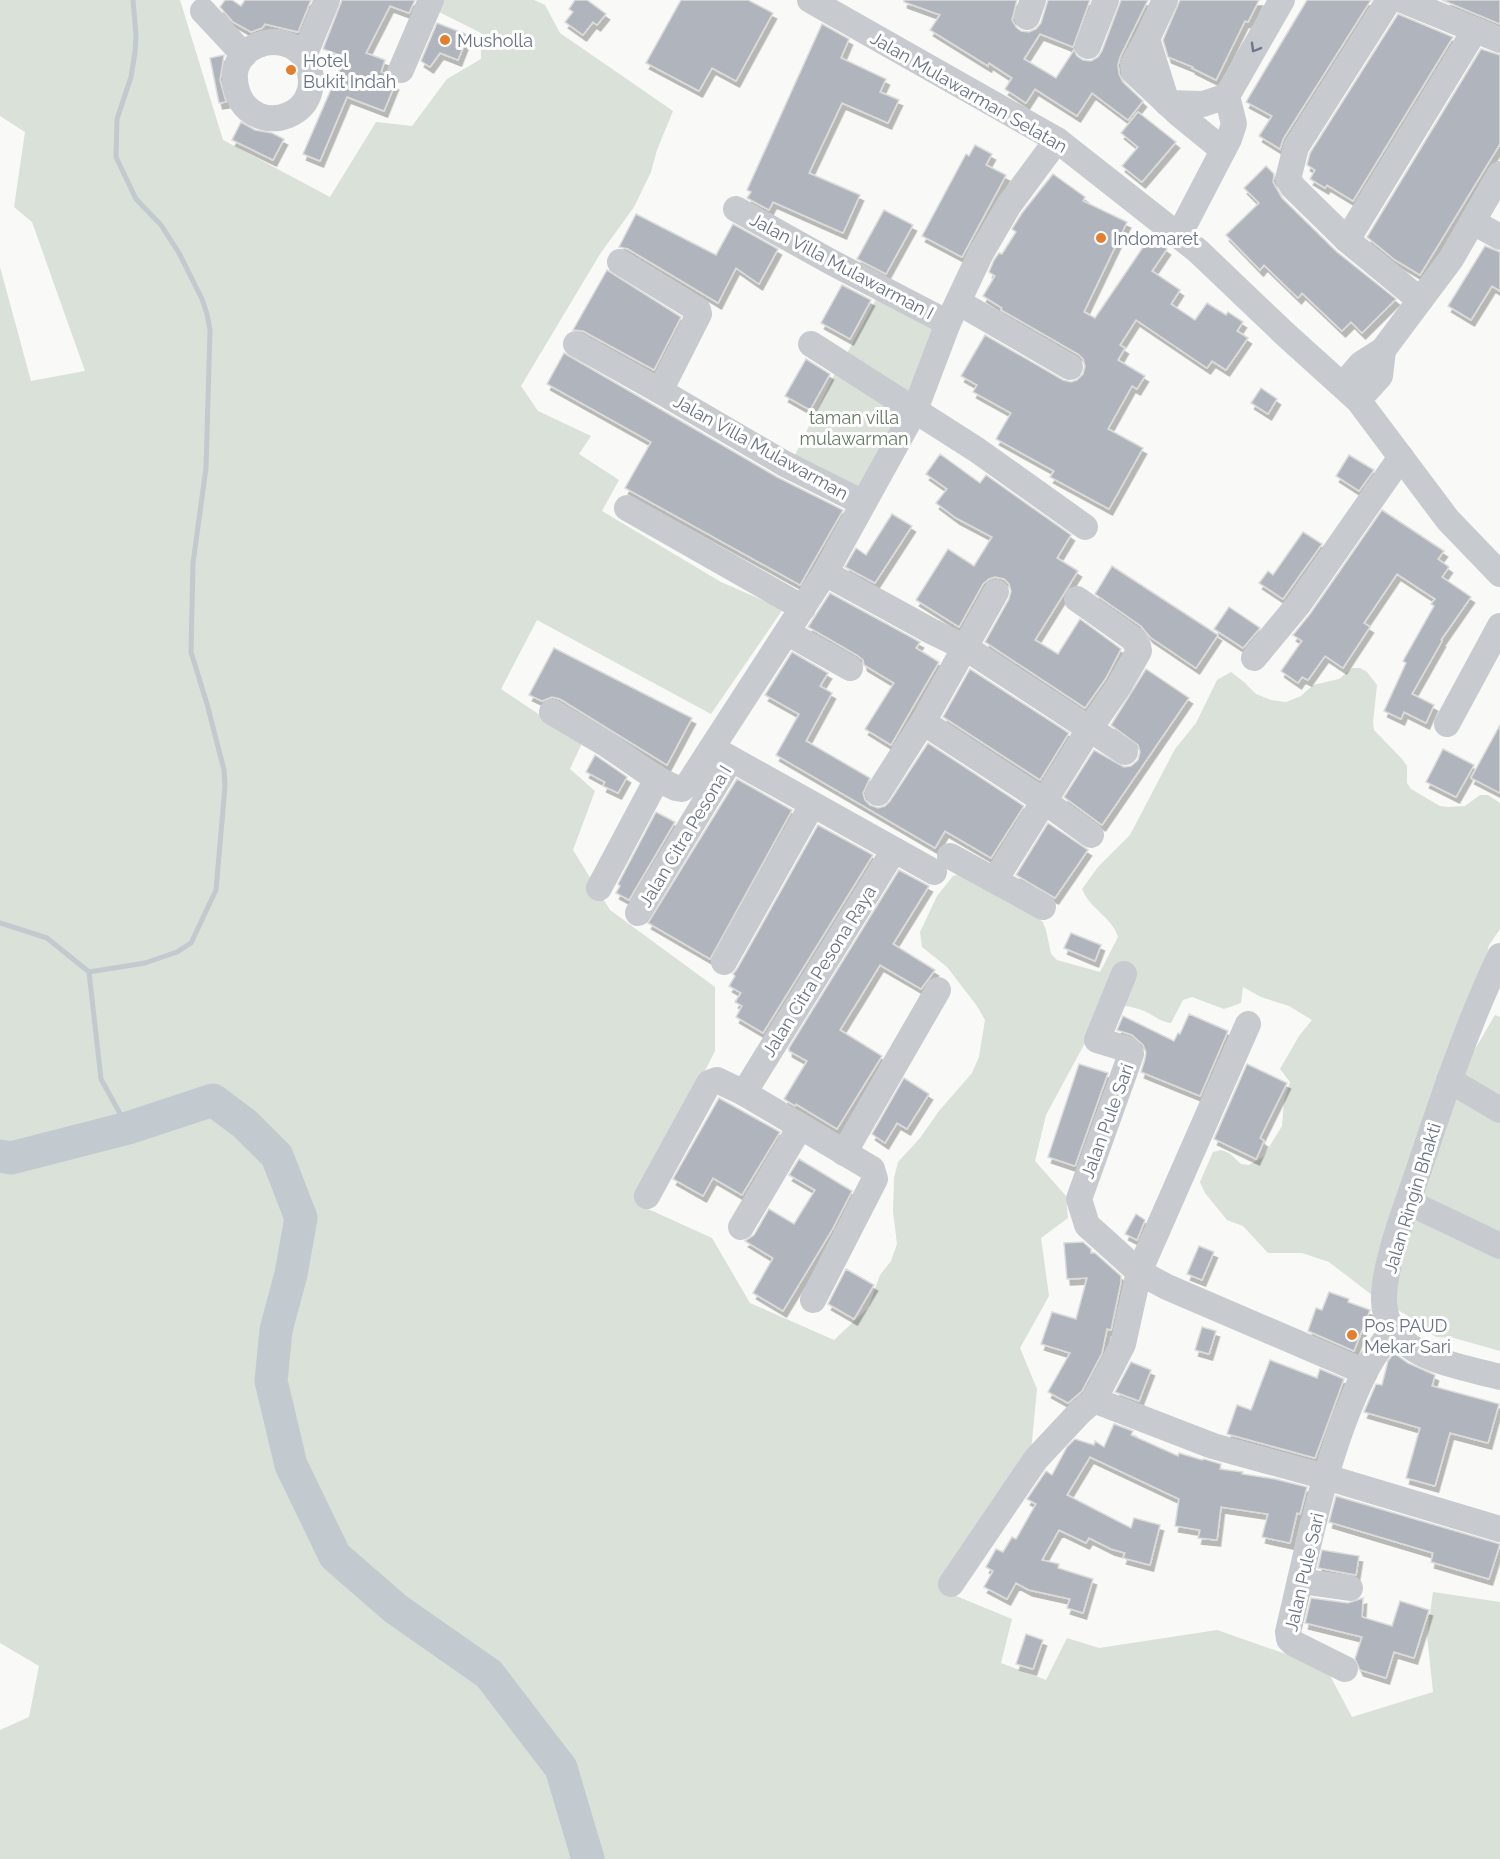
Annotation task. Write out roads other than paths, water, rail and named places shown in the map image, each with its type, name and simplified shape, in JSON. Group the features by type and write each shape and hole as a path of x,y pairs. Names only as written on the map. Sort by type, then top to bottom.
{"street":[{"path":"304,56 327,0"},
{"path":"400,70 432,0"},
{"name":"Jalan Mulawarman Selatan","path":"810,0 1057,140 1179,235 1351,392 1448,520 1500,574"},
{"path":"1088,46 1106,0"},
{"path":"1165,0 1147,39 1167,103 1223,150"},
{"path":"1167,103 1203,104 1227,96 1282,0"},
{"path":"1389,0 1296,147 1288,179 1293,187 1347,240 1420,300"},
{"path":"1402,0 1500,40"},
{"path":"203,11 244,55"},
{"path":"1347,240 1475,30"},
{"path":"274,41 291,45 304,56 311,70 312,86 306,101 295,112 280,118 264,117 250,111 240,99 235,84 236,68 244,55 258,44 274,41"},
{"path":"1179,235 1234,124 1227,96"},
{"name":"Jalan Villa Mulawarman","path":"722,754 915,410 953,313 981,254 1009,205 1057,140"},
{"path":"1351,392 1361,364 1383,350 1451,259 1500,174"},
{"name":"Jalan Villa Mulawarman I","path":"736,208 831,262 953,313 1070,368"},
{"path":"1473,222 1500,237"},
{"name":"Jalan Villa Mulawarman","path":"620,261 698,310 699,314 660,391"},
{"name":"Jalan Villa Mulawarman","path":"576,344 785,464 863,503"},
{"path":"811,344 977,450 1085,527"},
{"path":"1254,658 1298,605 1401,457"},
{"path":"627,508 803,608"},
{"path":"825,573 966,648 1125,752"},
{"path":"878,793 923,722 996,592"},
{"path":"995,880 1136,657 1138,646 1132,638 1077,599"},
{"path":"1447,724 1500,626"},
{"path":"788,633 850,668"},
{"path":"552,712 606,744 657,779 676,788 682,789 722,754 894,850 995,880 1044,907"},
{"path":"923,722 1044,801 1091,835"},
{"name":"Jalan Citra Pesona I","path":"638,913 722,754"},
{"path":"599,888 657,779"},
{"path":"724,962 812,806"},
{"name":"Jalan Citra Pesona Raya","path":"744,1093 894,850"},
{"name":"Jalan Ringin Bhakti","path":"1500,956 1479,1001 1449,1080 1408,1202 1386,1282 1384,1302 1393,1330 1410,1348 1428,1357 1500,1377"},
{"name":"Jalan Pule Sari","path":"1124,974 1097,1040 1127,1049 1131,1054 1079,1198 1087,1225 1139,1272 1167,1287 1365,1372"},
{"path":"844,1153 938,990"},
{"path":"951,1584 1036,1459 1094,1400 1123,1344 1139,1272 1248,1024"},
{"path":"647,1196 709,1083 717,1080 744,1093 872,1169 875,1179 813,1300"},
{"path":"1449,1080 1500,1110"},
{"path":"741,1227 800,1127"},
{"path":"1408,1202 1500,1246"},
{"name":"Jalan Pule Sari","path":"1345,1669 1293,1643 1289,1639 1288,1632 1326,1477 1344,1422 1365,1372 1393,1330"},
{"path":"1094,1400 1213,1446 1500,1529"},
{"path":"1300,1581 1350,1588"}],"waterway":[{"path":"89,972 145,963 177,952 191,943 216,890 225,786 224,770 191,652 193,563 206,468 210,330 202,299 179,253 161,225 136,199 116,157 117,119 131,77 135,52 133,0"},
{"path":"0,923 47,938 89,972 101,1079 128,1128"},
{"path":"0,1156 11,1158 128,1128 213,1100 245,1124 277,1156 301,1218 291,1274 276,1330 271,1381 291,1465 335,1556 396,1609 489,1674 561,1768 588,1859"}],"place":[{"name":"Musholla","path":"445,40"},
{"name":"Hotel Bukit Indah","path":"291,70"},
{"name":"Indomaret","path":"1101,238"},
{"name":"Pos PAUD Mekar Sari","path":"1352,1335"}],"park label":[{"name":"taman villa mulawarman","path":"854,427"}]}
